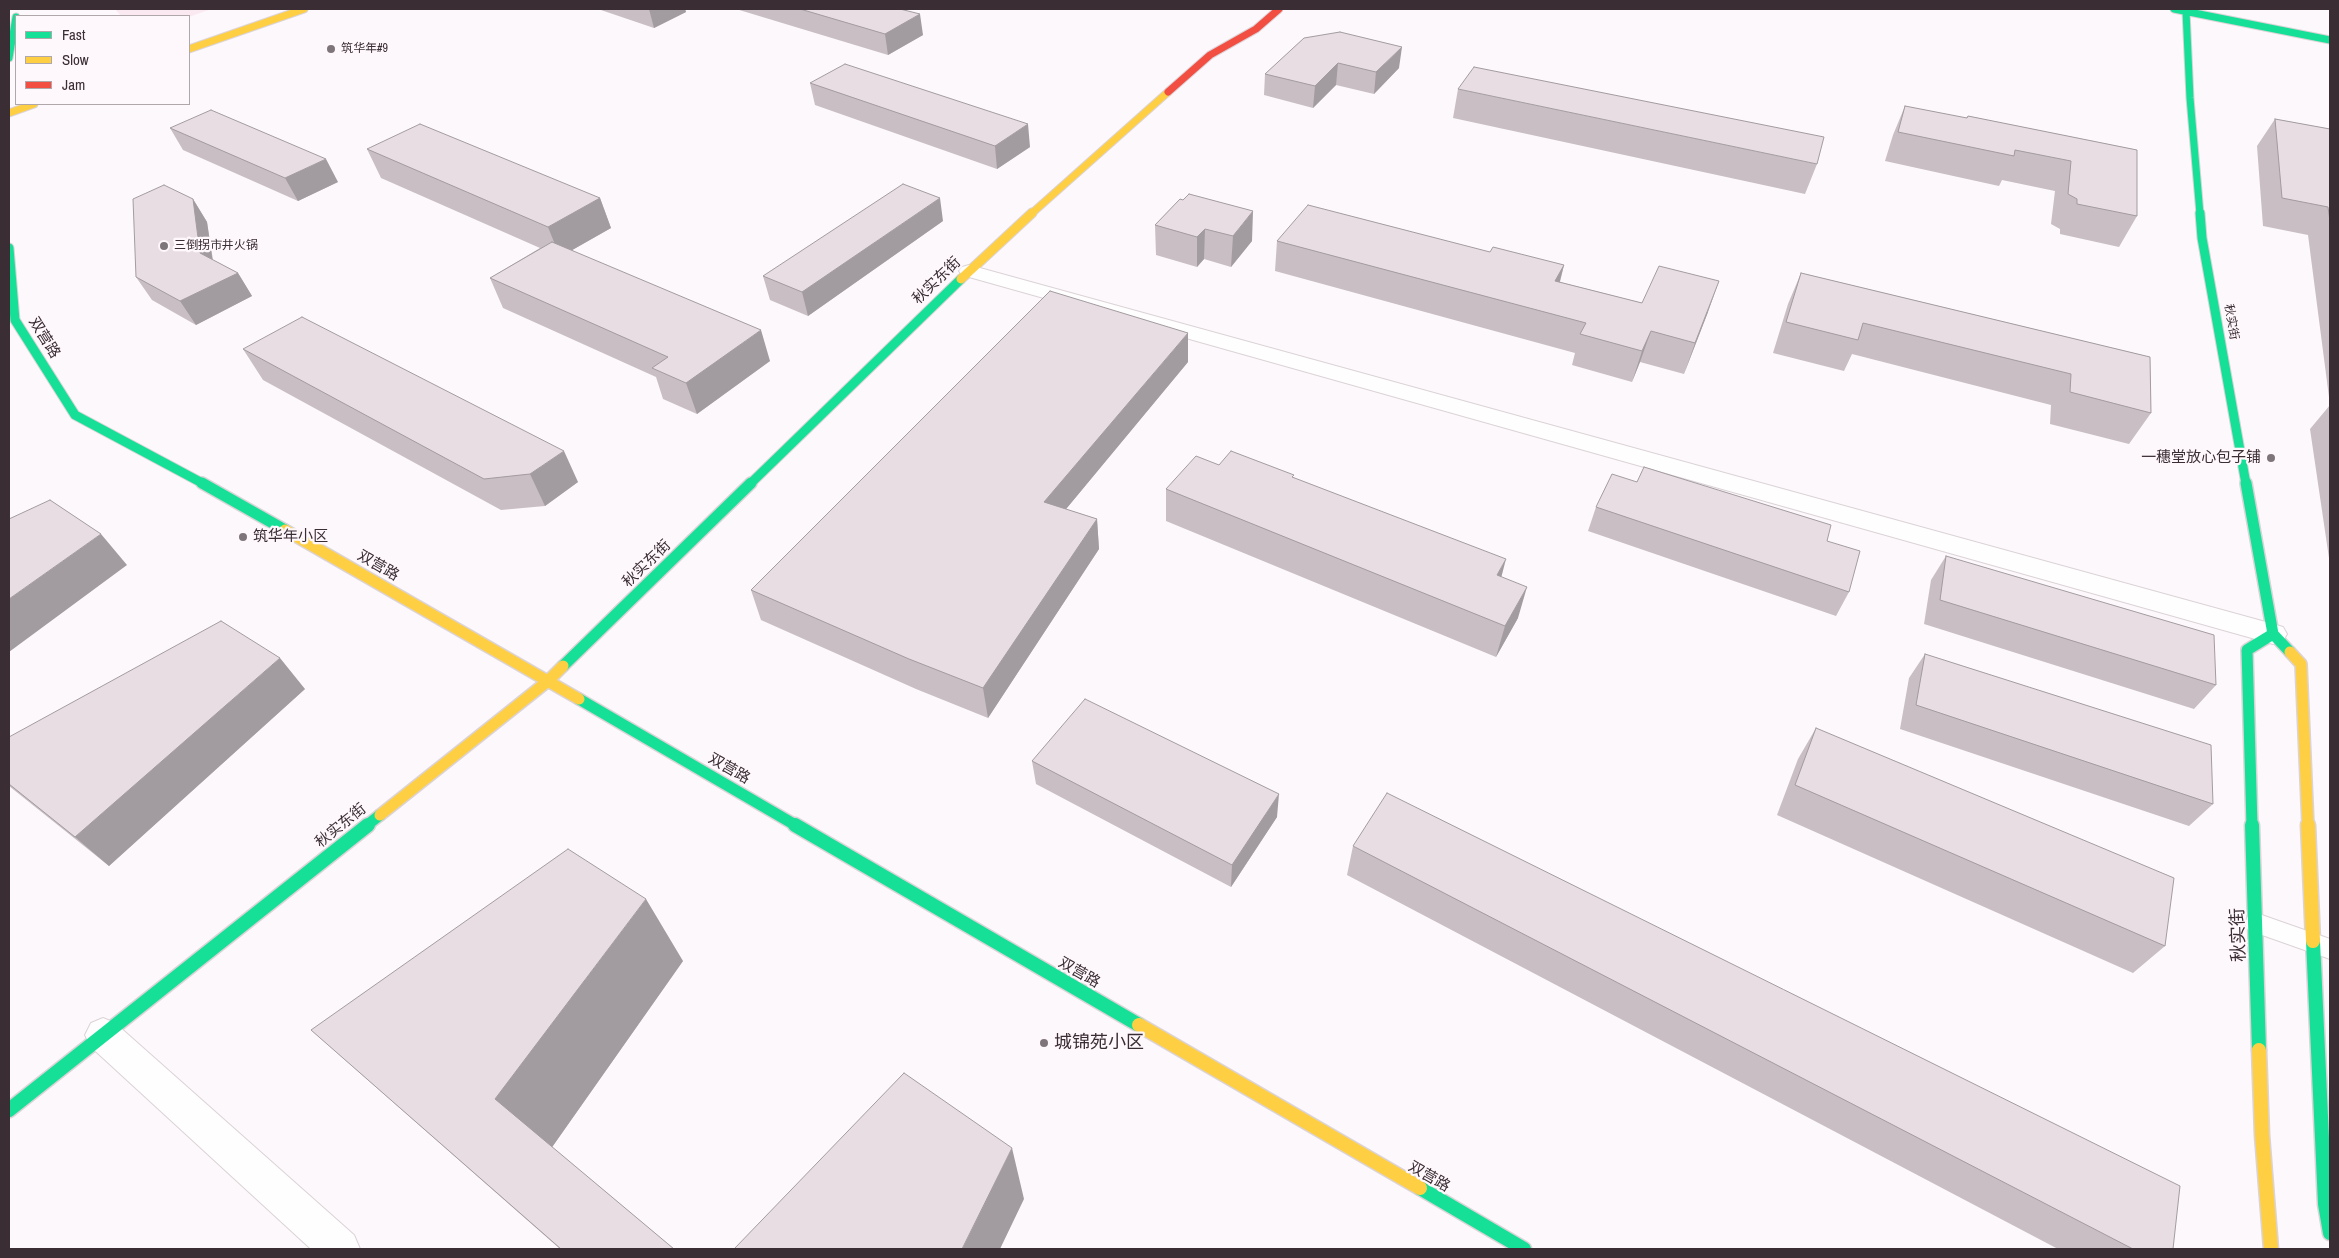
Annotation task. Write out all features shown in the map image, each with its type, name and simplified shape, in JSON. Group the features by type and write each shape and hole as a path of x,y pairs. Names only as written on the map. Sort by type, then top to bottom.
{"street":[{"path":"190,49 304,9"},
{"name":"秋实东街","path":"9,1110 548,681 1005,237 1210,55 1256,29 1279,9"},
{"path":"2180,10 2330,40"},
{"name":"秋实街","path":"2180,10 2190,98 2202,238 2273,634 2247,650 2262,1135 2271,1249"},
{"path":"2285,20 2283,25 2291,32"},
{"path":"9,58 15,23"},
{"path":"9,113 31,105"},
{"name":"双营路","path":"9,248 15,320 75,415 184,473 548,681 1524,1249"},
{"path":"969,271 2273,634 2301,664 2322,946 2325,1204 2330,1233"},
{"path":"103,1035 340,1249"}],"lane":[{"path":"2256,923 2322,946"}],"shaded area":[{"path":"115,9 211,9 190,17 190,15 120,15"}],"building":[{"path":"800,9 900,9 920,14 885,34"},
{"path":"1340,32 1402,47 1376,72 1338,63 1315,86 1265,74 1304,38"},
{"path":"845,64 1028,124 995,146 810,83"},
{"path":"1474,67 1824,137 1817,164 1458,89"},
{"path":"1905,106 1967,118 1968,116 2137,150 2137,216 2077,204 2077,199 2068,194 2071,161 2015,150 2014,156 1898,132"},
{"path":"211,110 326,159 285,178 170,128"},
{"path":"2275,119 2330,129 2330,221 2328,207 2282,198"},
{"path":"420,124 600,198 548,227 367,149"},
{"path":"903,184 940,198 802,292 763,276"},
{"path":"164,185 193,199 200,253 238,273 180,301 136,277 133,199"},
{"path":"1189,194 1253,211 1233,236 1205,229 1197,237 1155,225 1180,199 1183,200"},
{"path":"1308,205 1490,252 1493,247 1564,265 1555,281 1642,303 1659,266 1719,281 1695,343 1651,331 1642,351 1580,334 1586,323 1277,241"},
{"path":"552,242 761,330 686,383 652,368 668,357 490,278"},
{"path":"1801,273 2150,357 2151,413 2070,392 2071,374 1863,323 1858,340 1786,322"},
{"path":"1050,291 1188,333 1044,502 1097,519 983,688 909,659 751,590"},
{"path":"302,317 564,451 530,474 484,479 243,349"},
{"path":"1231,451 1294,475 1292,477 1506,559 1497,575 1527,587 1505,626 1166,489 1196,456 1219,465"},
{"path":"1644,467 1831,525 1827,541 1860,551 1849,592 1596,507 1612,474 1637,482"},
{"path":"50,500 101,534 9,599 9,519"},
{"path":"1946,556 2214,635 2216,685 1940,600"},
{"path":"221,621 280,658 75,837 9,784 9,737"},
{"path":"1925,654 2211,745 2213,804 1916,705"},
{"path":"1085,699 1279,794 1232,865 1032,761"},
{"path":"1816,728 2174,878 2165,946 1795,785"},
{"path":"1387,793 2180,1186 2173,1249 2133,1249 1353,846"},
{"path":"568,849 646,899 495,1099 674,1249 561,1249 311,1030"},
{"path":"904,1073 1012,1148 962,1249 734,1249"}],"traffic: fast":[{"path":"2174,9 2330,40"},
{"path":"2186,11 2190,98 2202,238 2273,634 2290,652"},
{"path":"9,58 15,23"},
{"path":"9,248 15,320 75,415 285,530"},
{"path":"563,666 961,279"},
{"path":"2259,1050 2247,650 2273,634"},
{"path":"579,699 1139,1025"},
{"path":"9,1110 380,815"},
{"path":"2313,941 2325,1204 2330,1233"},
{"path":"1420,1188 1524,1249"}],"traffic: slow":[{"path":"190,49 304,9"},
{"path":"961,279 1005,237 1168,92"},
{"path":"9,113 31,105"},
{"path":"285,530 579,699"},
{"path":"2290,652 2301,664 2313,941"},
{"path":"380,815 548,681 563,666"},
{"path":"1139,1025 1420,1188"},
{"path":"2259,1050 2262,1135 2271,1249"}],"traffic: jam":[{"path":"1168,92 1210,55 1256,29 1279,9"}],"place":[{"name":"筑华年#9","path":"331,49"},
{"name":"三倒拐市井火锅","path":"164,246"},
{"name":"一穗堂放心包子铺","path":"2271,458"},
{"name":"筑华年小区","path":"243,537"},
{"name":"城锦苑小区","path":"1044,1043"}]}
